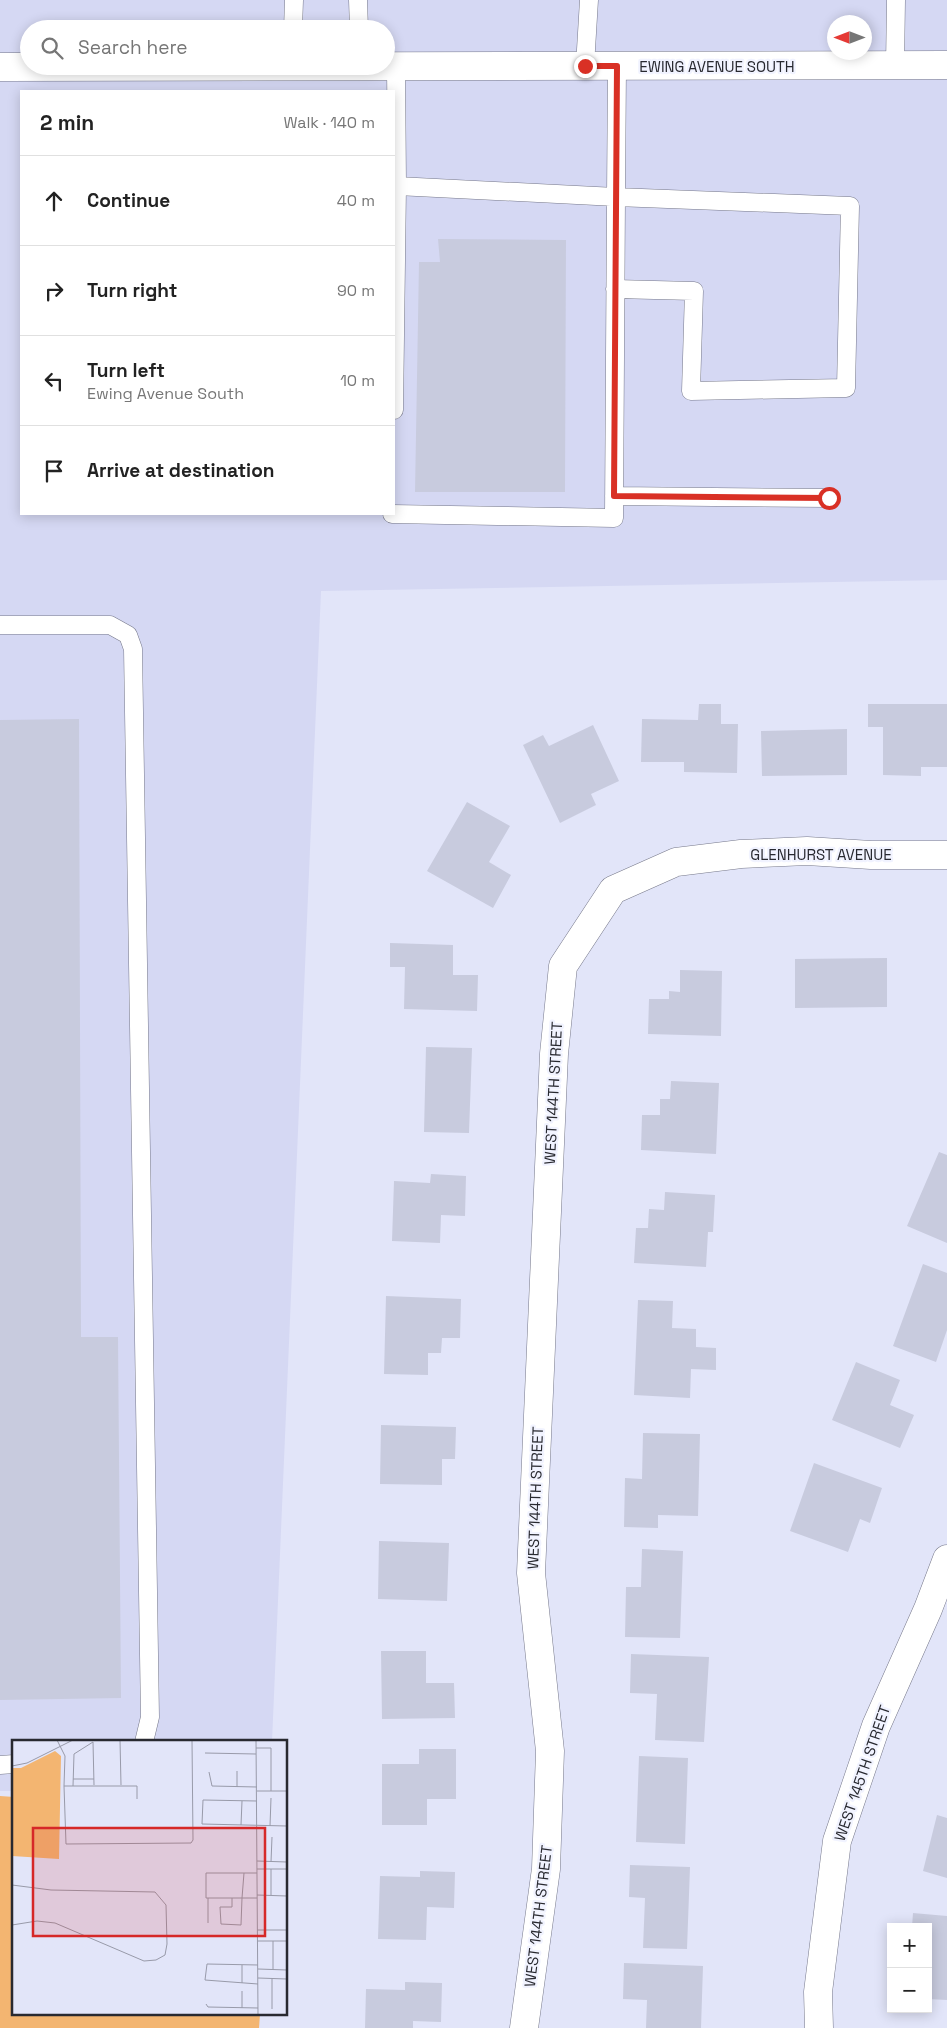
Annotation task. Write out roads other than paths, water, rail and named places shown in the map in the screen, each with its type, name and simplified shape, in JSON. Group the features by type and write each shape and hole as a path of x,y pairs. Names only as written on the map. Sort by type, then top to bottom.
{"street":[{"name":"EWING AVENUE SOUTH","path":"396,66 947,65"},
{"name":"EWING AVENUE SOUTH","path":"0,67 20,67"},
{"name":"GLENHURST AVENUE","path":"563,966 613,890 676,862 741,854 807,851 871,855 947,855"},
{"name":"WEST 144TH STREET","path":"524,2028 546,1859 550,1751 531,1573 554,1054 563,966"},
{"name":"WEST 145TH STREET","path":"819,2028 818,1992 837,1841 876,1726 928,1609 947,1559"}],"lane":[{"path":"293,20 294,0"},
{"path":"358,0 359,20"},
{"path":"585,66 589,0"},
{"path":"895,66 896,0"},
{"path":"395,335 396,66"},
{"path":"395,514 614,518 617,66"},
{"path":"397,186 850,206 846,388 691,391 694,291 615,289"},
{"path":"614,496 829,498"},
{"path":"0,625 110,625 128,635 133,649 150,1717 144,1740"}]}
